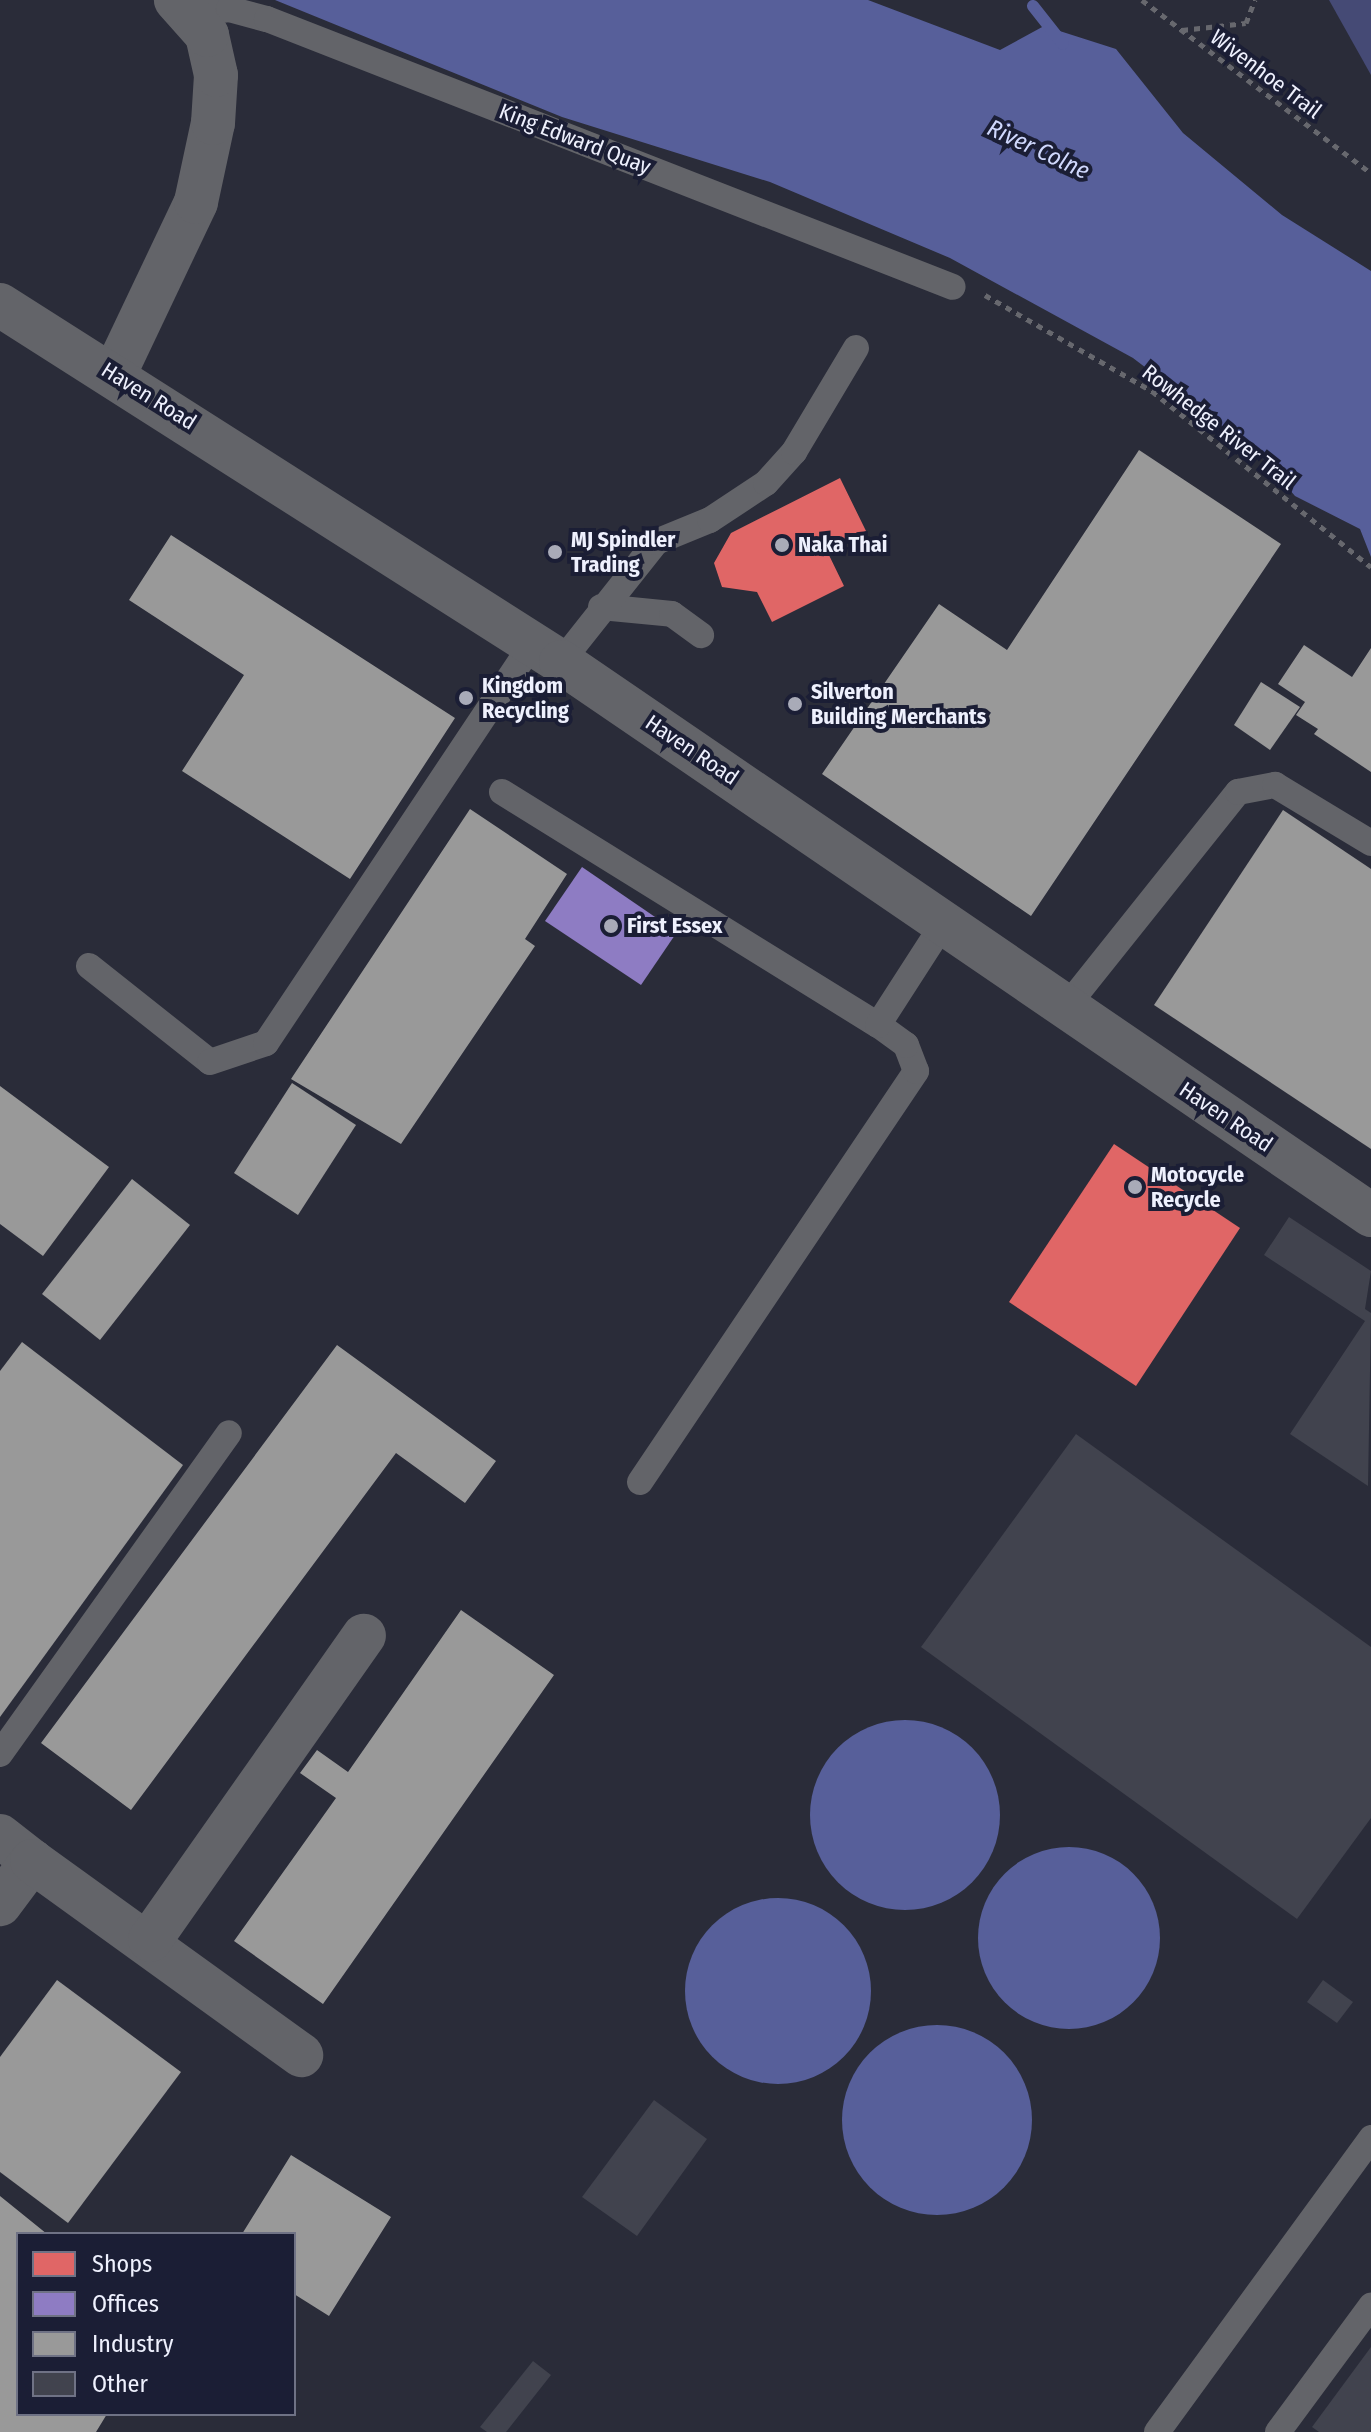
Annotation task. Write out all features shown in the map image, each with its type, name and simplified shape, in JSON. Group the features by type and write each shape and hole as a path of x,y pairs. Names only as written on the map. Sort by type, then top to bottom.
{"street":[{"name":"King Edward Quay","path":"114,375 196,202 216,75 185,7"},
{"name":"Haven Road","path":"0,305 547,652 945,921 1371,1215"},
{"path":"150,1940 364,1636"},
{"path":"0,1904 16,1848 150,1940 301,2055"}],"lane":[{"name":"King Edward Quay","path":"185,7 229,9 267,19 953,287"},
{"path":"89,966 210,1062 266,1043 547,652 601,607 656,542 710,520 766,483 794,452 856,348"},
{"path":"601,607 672,614 701,635"},
{"path":"1067,1006 1238,792 1275,785 1371,843"},
{"path":"502,792 878,1025 906,1045 916,1071 640,1482"},
{"path":"878,1025 945,921"},
{"path":"0,1754 229,1433"},
{"path":"1157,2432 1371,2138"},
{"path":"1278,2432 1371,2306"}],"path":[{"name":"Wivenhoe Trail","path":"1142,0 1371,173"},
{"path":"1181,30 1246,23 1255,0"},
{"name":"Rowhedge River Trail","path":"953,287 1005,300 1152,391 1371,567"}],"shaded area":[{"path":"1329,0 1371,0 1371,75"}],"water":[{"name":"River Colne","path":"275,0 868,0 1000,50 1044,26 1116,49 1183,133 1282,215 1371,271 1371,557 1360,529 1295,496 1260,455 1133,358 950,258 770,182 562,117"},
{"path":"905,1720 941,1728 958,1736 972,1748 984,1762 992,1779 1000,1815 992,1851 984,1868 972,1882 958,1894 941,1902 905,1910 869,1902 852,1894 838,1882 826,1868 818,1851 810,1815 818,1779 826,1762 838,1748 852,1736 869,1728"},
{"path":"1069,1847 1104,1854 1120,1862 1133,1874 1145,1887 1153,1903 1160,1938 1153,1973 1145,1989 1133,2002 1120,2014 1104,2022 1069,2029 1034,2022 1018,2014 1005,2002 993,1989 985,1973 978,1938 985,1903 993,1887 1005,1874 1018,1862 1034,1854"},
{"path":"778,1898 796,1899 814,1905 844,1925 864,1955 870,1973 870,2009 864,2027 844,2057 814,2077 796,2083 778,2084 760,2083 742,2077 712,2057 692,2027 686,2009 685,1991 686,1973 692,1955 712,1925 742,1905 760,1899"},
{"path":"937,2025 973,2033 990,2041 1004,2053 1016,2067 1024,2084 1032,2120 1024,2156 1016,2173 1004,2187 990,2199 973,2207 937,2215 901,2207 884,2199 870,2187 858,2173 850,2156 842,2120 850,2084 858,2067 870,2053 884,2041 901,2033"}],"building: Shops":[{"name":"Naka Thai","path":"840,478 866,531 827,551 844,586 772,622 757,592 722,587 714,563 731,533"},
{"path":"1114,1144 1240,1228 1136,1386 1009,1302"}],"building: Offices":[{"name":"First Essex","path":"582,867 677,932 641,985 545,921"}],"building: Industry":[{"path":"1139,450 1281,544 1031,916 822,774 939,604 1007,650"},
{"path":"171,535 455,718 350,879 182,771 244,675 129,600"},
{"path":"1304,645 1352,677 1371,648 1371,772 1314,734 1318,729 1296,715 1305,702 1278,684"},
{"path":"1261,682 1300,707 1270,750 1234,725"},
{"path":"470,809 567,874 525,939 535,946 401,1144 291,1079"},
{"path":"1283,810 1371,869 1371,1149 1154,1005"},
{"path":"292,1083 356,1125 298,1215 234,1173"},
{"path":"0,1086 109,1167 43,1256 0,1224"},
{"path":"132,1179 190,1225 100,1340 42,1294"},
{"path":"22,1342 183,1465 0,1717 0,1371"},
{"path":"337,1345 496,1461 465,1503 396,1453 131,1810 41,1743"},
{"path":"461,1610 554,1675 323,2004 234,1941 336,1798 300,1773 317,1750 348,1772"},
{"path":"57,1980 181,2072 68,2223 0,2172 0,2057"},
{"path":"291,2155 391,2217 329,2316 296,2295 296,2232 243,2232"},
{"path":"0,2196 45,2232 16,2232 16,2416 106,2416 96,2432 0,2432"}],"building: Other":[{"path":"1289,1217 1371,1271 1365,1309 1371,1313 1368,1486 1290,1434 1365,1321 1264,1255"},
{"path":"1076,1434 1371,1647 1371,1818 1297,1919 921,1647"},
{"path":"1323,1980 1353,2002 1337,2023 1307,2002"},
{"path":"654,2100 707,2139 637,2236 582,2197"},
{"path":"1371,2347 1371,2432 1319,2432 1312,2427"},
{"path":"533,2361 551,2375 506,2432 487,2432 480,2427"}],"waterway":[{"path":"1033,6 1063,44"}],"place":[{"name":"Naka Thai","path":"782,545"},
{"name":"MJ Spindler Trading","path":"555,552"},
{"name":"Kingdom Recycling","path":"466,698"},
{"name":"Silverton Building Merchants","path":"795,704"},
{"name":"First Essex","path":"611,926"},
{"name":"Motocycle Recycle","path":"1135,1187"}]}
